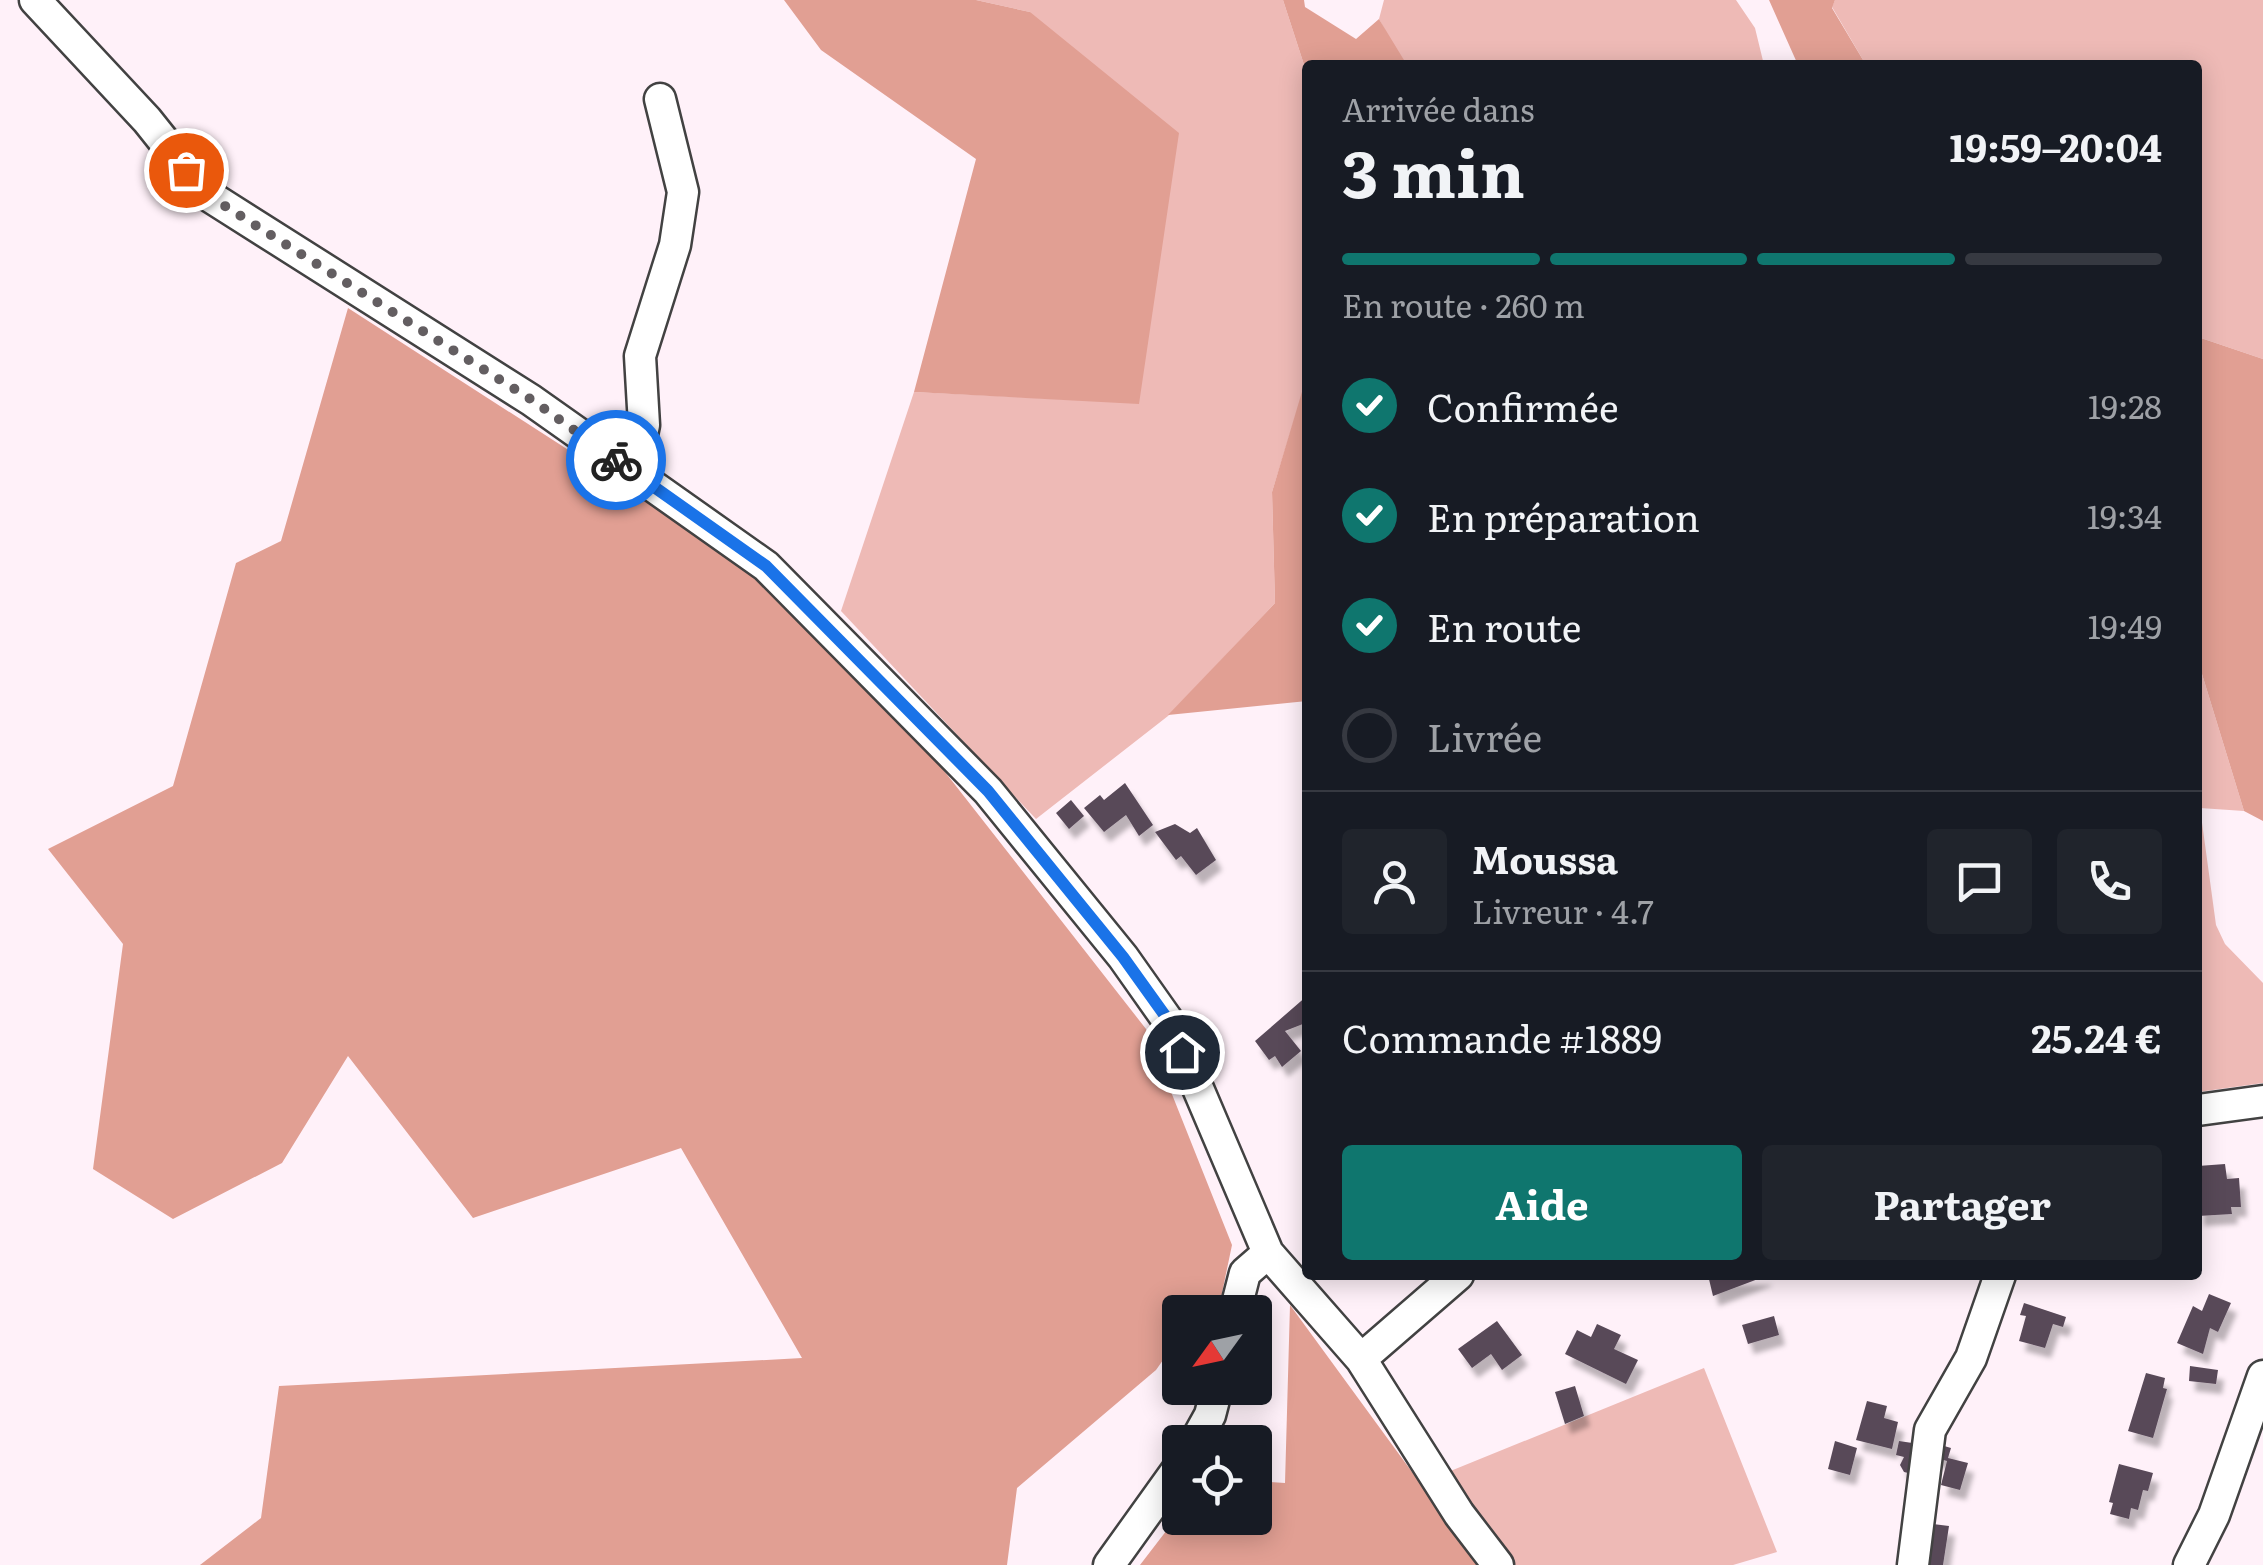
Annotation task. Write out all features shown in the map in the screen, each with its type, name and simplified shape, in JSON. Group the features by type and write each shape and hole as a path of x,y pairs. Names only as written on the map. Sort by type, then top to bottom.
{"street":[{"path":"35,0 147,120 206,194 532,400 766,566 988,791 1123,957 1171,1024 1268,1253 1361,1360 1459,1514 1498,1565"},
{"path":"634,473 644,425 640,356 675,246 683,192 660,98"},
{"path":"2202,1109 2263,1101"},
{"path":"1239,1295 1245,1273 1268,1253"},
{"path":"1361,1360 1452,1280"},
{"path":"1913,1565 1930,1430 1971,1358 1998,1280"},
{"path":"2189,1565 2214,1515 2263,1376"},
{"path":"1109,1565 1162,1491"}],"shaded area":[{"path":"784,0 976,0 1030,12 1179,133 1139,404 914,392 976,159 821,50"},
{"path":"976,0 1283,0 1302,60 1302,394 1272,492 1275,603 1168,716 1036,819 841,611 914,392 1139,403 1030,12"},
{"path":"1283,0 1304,0 1305,7 1356,39 1379,19 1404,60 1302,60"},
{"path":"1384,0 1736,0 1755,28 1763,60 1401,60 1379,19"},
{"path":"1769,0 1835,0 1832,8 1863,60 1796,60"},
{"path":"1835,0 2263,0 2263,359 2202,338 2202,60 1863,60 1832,7"},
{"path":"348,308 753,569 909,726 1146,1029 1232,1245 1222,1295 1162,1295 1162,1362 1017,1488 1007,1565 200,1565 261,1518 279,1386 802,1358 681,1148 473,1218 348,1056 282,1163 173,1219 93,1169 123,944 48,849 173,786 236,563 281,541"},
{"path":"2202,338 2263,359 2263,821 2244,811 2202,674"},
{"path":"1302,392 1302,702 1168,715 1275,603 1272,492"},
{"path":"2202,674 2244,811 2202,808"},
{"path":"2202,823 2216,925 2225,944 2263,983 2263,1083 2202,1091"},
{"path":"1290,1305 1480,1565 1140,1565 1163,1535 1272,1535 1272,1482 1285,1483"},
{"path":"1704,1368 1777,1552 1733,1565 1513,1565 1448,1472"}],"building":[{"path":"1125,783 1153,825 1139,836 1126,815 1104,832 1084,808 1100,795 1104,800"},
{"path":"1071,800 1084,816 1069,829 1056,813"},
{"path":"1175,824 1190,833 1197,828 1216,860 1196,875 1181,856 1176,860 1155,832"},
{"path":"1302,1000 1302,1024 1285,1031 1301,1051 1282,1067 1275,1056 1269,1060 1255,1041"},
{"path":"2225,1164 2227,1179 2239,1178 2241,1207 2231,1207 2232,1214 2202,1216 2202,1166"},
{"path":"1709,1280 1755,1280 1713,1296"},
{"path":"2209,1294 2231,1303 2218,1332 2210,1328 2203,1354 2177,1343 2193,1306 2202,1311"},
{"path":"2024,1303 2066,1317 2063,1327 2053,1324 2045,1348 2019,1341 2026,1316 2020,1315"},
{"path":"1774,1316 1779,1335 1748,1344 1742,1325"},
{"path":"1497,1321 1522,1355 1502,1370 1491,1354 1472,1368 1458,1349"},
{"path":"1597,1324 1621,1335 1614,1349 1638,1360 1626,1384 1565,1354 1577,1330 1591,1337"},
{"path":"2190,1366 2218,1370 2216,1384 2189,1381"},
{"path":"2146,1373 2165,1378 2163,1388 2167,1389 2153,1438 2128,1431"},
{"path":"1575,1386 1584,1416 1565,1424 1555,1392"},
{"path":"1867,1401 1887,1406 1884,1418 1898,1422 1892,1449 1856,1440"},
{"path":"1835,1441 1857,1448 1850,1475 1828,1469"},
{"path":"1899,1441 1919,1444 1916,1475 1904,1472 1900,1465 1904,1457 1896,1455"},
{"path":"1934,1443 1951,1448 1948,1458 1968,1463 1960,1490 1941,1485 1947,1461 1930,1456"},
{"path":"2119,1464 2153,1473 2148,1491 2143,1490 2138,1510 2131,1508 2129,1519 2110,1514 2113,1503 2109,1502"},
{"path":"1933,1524 1949,1526 1943,1565 1921,1565"}],"way so far":[{"path":"186,170 206,194 532,400 616,460"}],"route":[{"path":"616,460 766,566 988,791 1123,957 1171,1024 1182,1052"}]}
